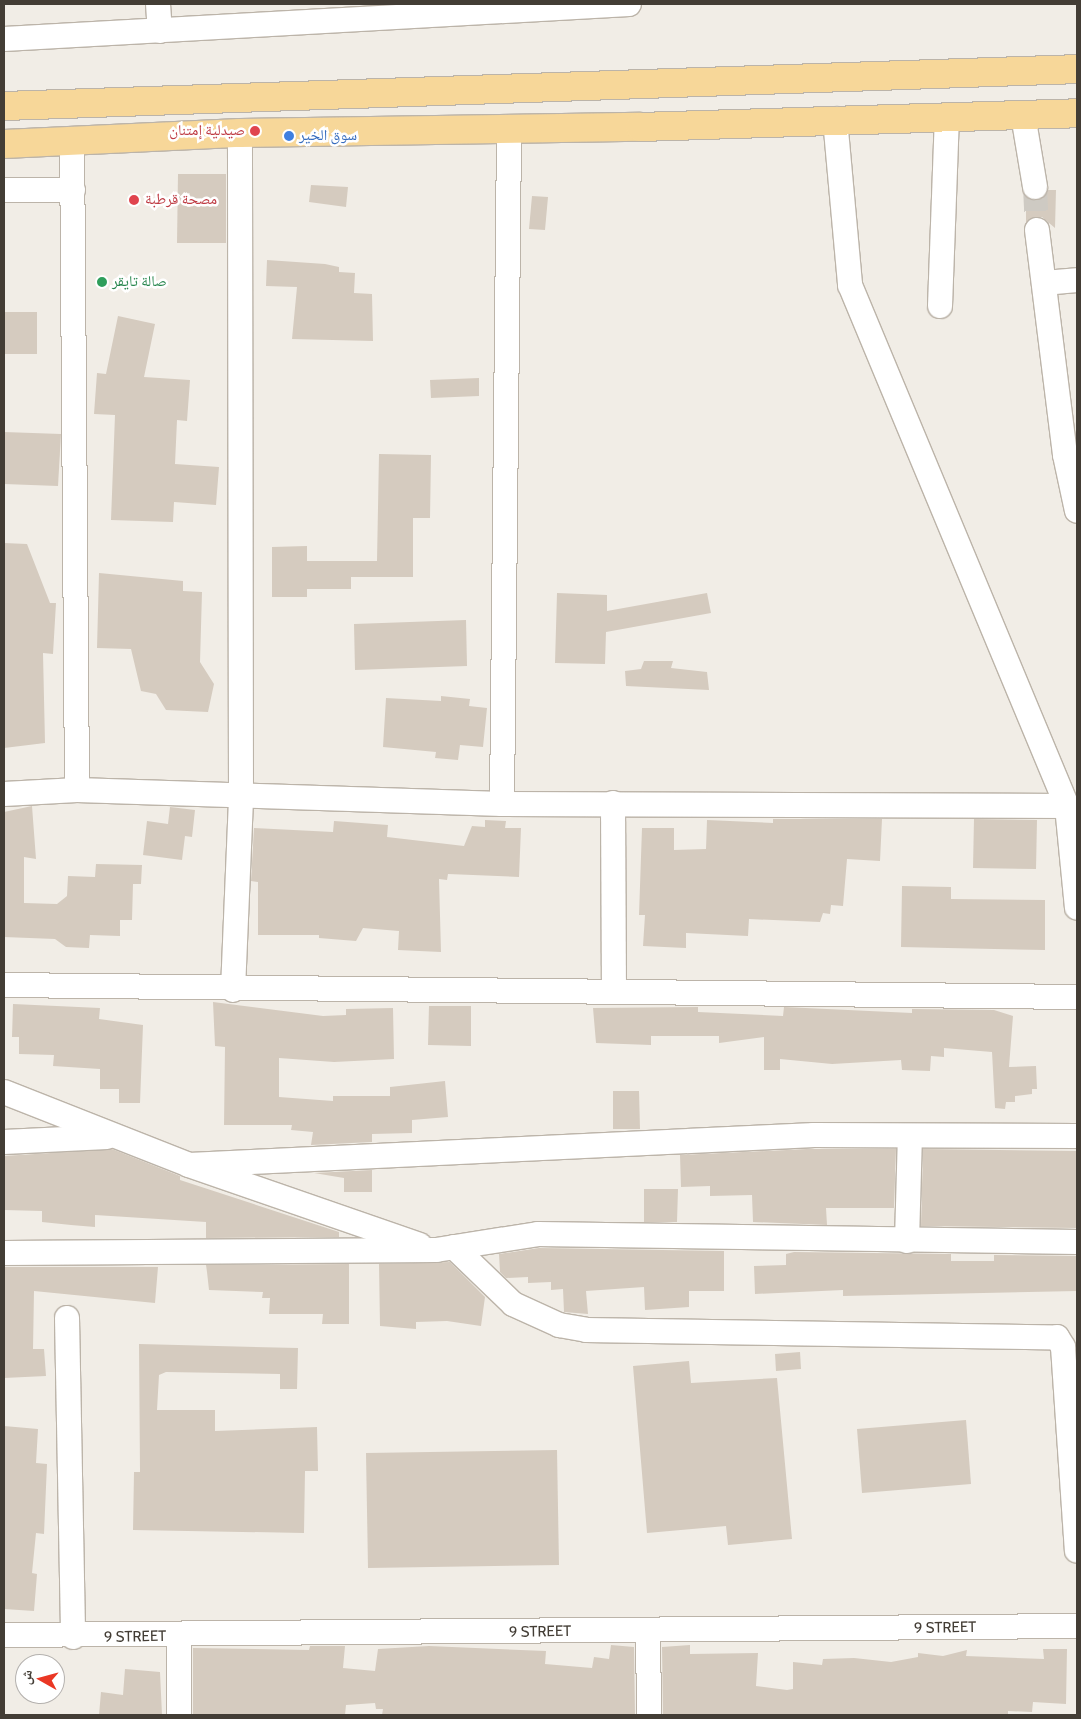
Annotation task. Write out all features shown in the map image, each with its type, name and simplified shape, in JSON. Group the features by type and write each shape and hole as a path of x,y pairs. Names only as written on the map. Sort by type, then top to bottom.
{"main road":[{"path":"4,106 1077,69"},
{"path":"640,84 640,127"},
{"path":"4,144 72,139 240,133 640,127 1077,113"}],"street":[{"path":"158,4 160,31"},
{"path":"4,39 160,31 345,13 629,4"},
{"path":"1023,115 1035,187"},
{"path":"940,306 947,117"},
{"path":"835,120 850,285 1066,806 1077,908"},
{"path":"502,804 509,130"},
{"path":"233,990 241,798 240,133"},
{"path":"72,139 77,790"},
{"path":"4,190 73,190"},
{"path":"1037,230 1065,456 1077,511"},
{"path":"1044,283 1077,280"},
{"path":"4,794 77,790 241,798 502,804 1066,806"},
{"path":"613,803 614,991"},
{"path":"4,985 233,990 614,991 1077,997"},
{"path":"4,1092 189,1165 445,1249 513,1304 559,1324 586,1330 1057,1337 1070,1347 1077,1551"},
{"path":"189,1165 814,1135 1077,1136"},
{"path":"4,1142 117,1136"},
{"path":"907,1241 910,1136"},
{"path":"4,1253 445,1249 538,1234 907,1241 1077,1242"},
{"path":"67,1318 73,1637"},
{"name":"9 STREET","path":"4,1635 73,1637 1077,1626"},
{"path":"648,1631 649,1715"},
{"path":"179,1636 179,1715"}],"building":[{"path":"178,174 226,174 226,243 177,243"},
{"path":"311,185 348,187 346,207 309,202"},
{"path":"1048,190 1056,190 1055,228 1042,217 1026,223 1026,197 1038,200"},
{"path":"532,196 548,197 545,230 529,229"},
{"path":"267,260 325,264 339,267 339,272 355,273 354,293 372,294 373,341 292,339 297,287 266,286"},
{"path":"4,312 37,312 37,354 4,354"},
{"path":"118,316 155,324 144,377 190,380 187,421 177,420 175,464 219,467 216,505 174,502 173,522 111,520 115,415 94,414 97,373 106,374"},
{"path":"479,378 479,396 431,398 430,380"},
{"path":"4,432 61,434 58,486 4,484"},
{"path":"379,454 431,455 430,518 413,518 413,577 351,577 351,589 307,589 307,597 272,597 272,547 307,546 307,561 377,561"},
{"path":"4,543 27,544 50,603 56,603 53,654 43,653 45,743 4,748"},
{"path":"99,573 183,581 183,591 202,592 200,662 214,684 208,712 166,710 156,694 141,691 131,649 97,648"},
{"path":"557,593 607,595 607,611 707,593 711,613 606,632 605,664 555,663"},
{"path":"466,620 467,666 355,670 354,624"},
{"path":"644,661 673,661 671,668 707,672 709,690 626,686 625,671 641,669"},
{"path":"441,696 470,699 469,706 487,708 483,747 460,745 458,760 435,758 436,752 383,747 386,698 441,701"},
{"path":"32,806 36,859 24,857 24,903 57,904 67,896 68,876 95,877 96,864 142,865 141,884 133,884 132,920 120,920 120,936 90,935 89,948 66,947 55,939 4,937 4,812"},
{"path":"170,807 195,810 192,837 185,836 182,860 143,855 147,821 168,824"},
{"path":"773,819 882,819 880,861 847,859 843,906 831,905 830,914 823,913 820,922 749,919 748,936 686,933 686,948 643,946 645,915 639,915 642,828 674,828 674,850 706,849 707,820 773,823"},
{"path":"974,819 1037,820 1036,869 973,868"},
{"path":"485,820 506,821 505,828 521,828 519,877 448,874 447,880 439,879 441,952 398,950 399,931 363,928 356,941 319,938 319,935 258,935 258,882 251,881 254,828 333,832 334,821 388,825 387,837 464,846 472,826 485,827"},
{"path":"902,886 951,887 951,899 1045,900 1045,950 901,947"},
{"path":"213,1002 323,1016 346,1015 346,1009 393,1008 394,1059 334,1062 279,1058 279,1097 333,1101 333,1096 390,1096 390,1087 445,1081 448,1117 412,1120 412,1133 372,1134 372,1142 311,1145 313,1132 291,1130 292,1125 224,1125 225,1047 215,1046"},
{"path":"13,1004 100,1008 99,1019 143,1025 140,1103 119,1103 119,1089 100,1089 100,1069 53,1066 54,1055 19,1054 19,1037 12,1037"},
{"path":"429,1006 471,1006 471,1046 428,1045"},
{"path":"698,1007 698,1012 783,1016 784,1007 912,1013 912,1009 994,1010 1013,1016 1009,1067 1036,1066 1037,1089 1032,1089 1032,1094 1015,1096 1015,1102 1006,1102 1005,1109 995,1108 992,1052 944,1048 944,1057 931,1056 930,1071 902,1070 901,1060 832,1064 780,1059 780,1070 764,1070 764,1037 719,1043 719,1036 651,1036 651,1045 596,1043 593,1008"},
{"path":"613,1091 639,1091 640,1129 613,1129"},
{"path":"112,1149 180,1176 180,1180 339,1232 339,1237 206,1238 206,1222 95,1215 95,1227 42,1222 42,1211 4,1210 4,1156"},
{"path":"807,1149 896,1149 894,1208 826,1208 827,1225 753,1222 752,1195 710,1196 710,1186 681,1187 680,1155"},
{"path":"923,1149 1077,1151 1077,1228 921,1226"},
{"path":"372,1170 372,1192 344,1192 344,1178 314,1173"},
{"path":"644,1189 678,1189 677,1222 644,1222"},
{"path":"539,1248 724,1251 724,1291 689,1291 689,1307 645,1310 644,1287 586,1291 588,1314 564,1312 563,1289 551,1290 551,1282 528,1283 528,1277 506,1278 500,1272 499,1254"},
{"path":"794,1252 951,1254 951,1261 994,1261 994,1255 1077,1256 1077,1291 843,1296 843,1290 755,1294 754,1266 786,1265 786,1254"},
{"path":"450,1262 485,1297 481,1326 447,1321 416,1322 416,1329 380,1326 379,1264"},
{"path":"349,1264 349,1324 322,1324 323,1314 269,1314 270,1298 262,1298 263,1292 209,1290 206,1265"},
{"path":"4,1267 158,1267 155,1303 34,1291 33,1349 44,1349 46,1376 4,1378"},
{"path":"139,1344 298,1348 297,1389 280,1389 280,1374 166,1372 159,1375 157,1410 215,1410 215,1431 317,1427 318,1471 305,1471 304,1533 133,1530 134,1472 140,1472"},
{"path":"800,1352 801,1369 776,1371 775,1354"},
{"path":"689,1361 691,1383 777,1378 792,1539 728,1545 726,1526 647,1533 633,1366"},
{"path":"966,1420 971,1484 862,1493 857,1429"},
{"path":"4,1426 38,1429 36,1463 47,1464 44,1534 36,1533 32,1573 37,1574 34,1611 4,1609"},
{"path":"557,1450 559,1565 368,1568 366,1453"},
{"path":"611,1645 634,1647 635,1715 382,1715 383,1709 376,1709 375,1703 346,1705 345,1715 193,1715 193,1648 309,1650 310,1646 345,1646 343,1668 375,1671 378,1649 429,1646 546,1651 545,1664 592,1668 594,1657 609,1659"},
{"path":"690,1645 690,1654 758,1653 756,1686 787,1690 793,1689 793,1662 822,1665 823,1659 854,1658 891,1662 918,1657 918,1653 943,1656 967,1650 966,1656 1044,1659 1043,1649 1067,1649 1066,1704 1033,1702 1032,1712 1008,1711 1008,1715 663,1715 662,1647"},
{"path":"125,1669 160,1672 162,1715 99,1715 101,1692 123,1695"}],"tunnel":[{"path":"1035,187 1037,230"}],"place":[{"name":"صيدلية إمتنان","path":"255,131"},
{"name":"سوق الخير","path":"289,136"},
{"name":"مصحة قرطبة","path":"134,200"},
{"name":"صالة تايقر","path":"102,282"}]}
